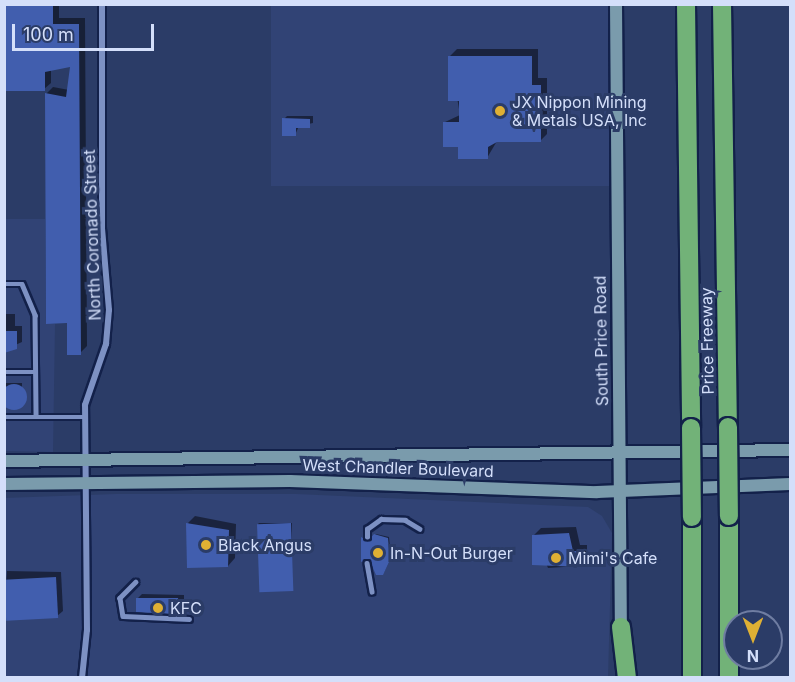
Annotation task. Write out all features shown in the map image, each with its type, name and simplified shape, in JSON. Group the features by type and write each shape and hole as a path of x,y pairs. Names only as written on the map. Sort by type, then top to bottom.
{"highway":[{"name":"Price Freeway","path":"686,4 693,678"},
{"name":"Price Freeway","path":"722,4 729,678"},
{"path":"621,627 627,678"}],"main road":[{"name":"South Price Road","path":"616,4 621,678"},
{"name":"West Chandler Boulevard","path":"4,461 619,455 790,450"},
{"name":"West Chandler Boulevard","path":"4,484 86,485 290,481 597,492 620,488 790,484"}],"street":[{"name":"North Coronado Street","path":"82,678 87,646 85,417 108,332 102,4"}],"lane":[{"path":"4,284 22,284 27,291 36,328 36,416"},
{"path":"4,372 35,372"},
{"path":"4,417 85,417"},
{"path":"366,537 367,529 381,519 405,520 420,529"},
{"path":"366,563 372,592"},
{"path":"136,582 120,598 123,616 189,619"}],"shaded area":[{"path":"271,5 616,5 616,186 271,186"},
{"path":"5,219 45,219 46,323 55,324 53,452 5,451"},
{"path":"116,494 296,494 588,507 602,516 612,533 608,677 5,677 4,498"}],"building":[{"path":"4,4 53,4 53,24 79,24 81,355 67,355 67,323 46,324 45,93 66,97 70,67 45,72 45,91 4,91"},
{"name":"JX Nippon Mining & Metals USA, Inc","path":"448,56 532,56 532,85 541,85 541,142 497,142 488,147 488,159 458,159 458,147 443,147 443,122 459,122 459,101 448,101"},
{"path":"282,118 310,119 310,128 296,128 296,136 282,136"},
{"path":"4,331 17,331 17,349 4,353"},
{"path":"14,384 23,388 27,397 23,406 14,410 5,406 1,397 5,388"},
{"name":"Black Angus","path":"186,523 229,530 228,567 187,568"},
{"path":"291,523 293,591 259,592 257,524"},
{"name":"Mimi's Cafe","path":"569,533 573,551 580,551 580,567 532,565 532,535"},
{"path":"374,534 388,538 390,560 383,575 376,575 369,559 361,562 361,537 368,541"},
{"path":"56,577 58,618 6,621 4,580"},
{"name":"KFC","path":"136,598 178,598 180,614 136,612"}],"place":[{"name":"JX Nippon Mining & Metals USA, Inc","path":"500,111"},
{"name":"Black Angus","path":"206,545"},
{"name":"In-N-Out Burger","path":"378,553"},
{"name":"Mimi's Cafe","path":"556,558"},
{"name":"KFC","path":"158,608"}]}
